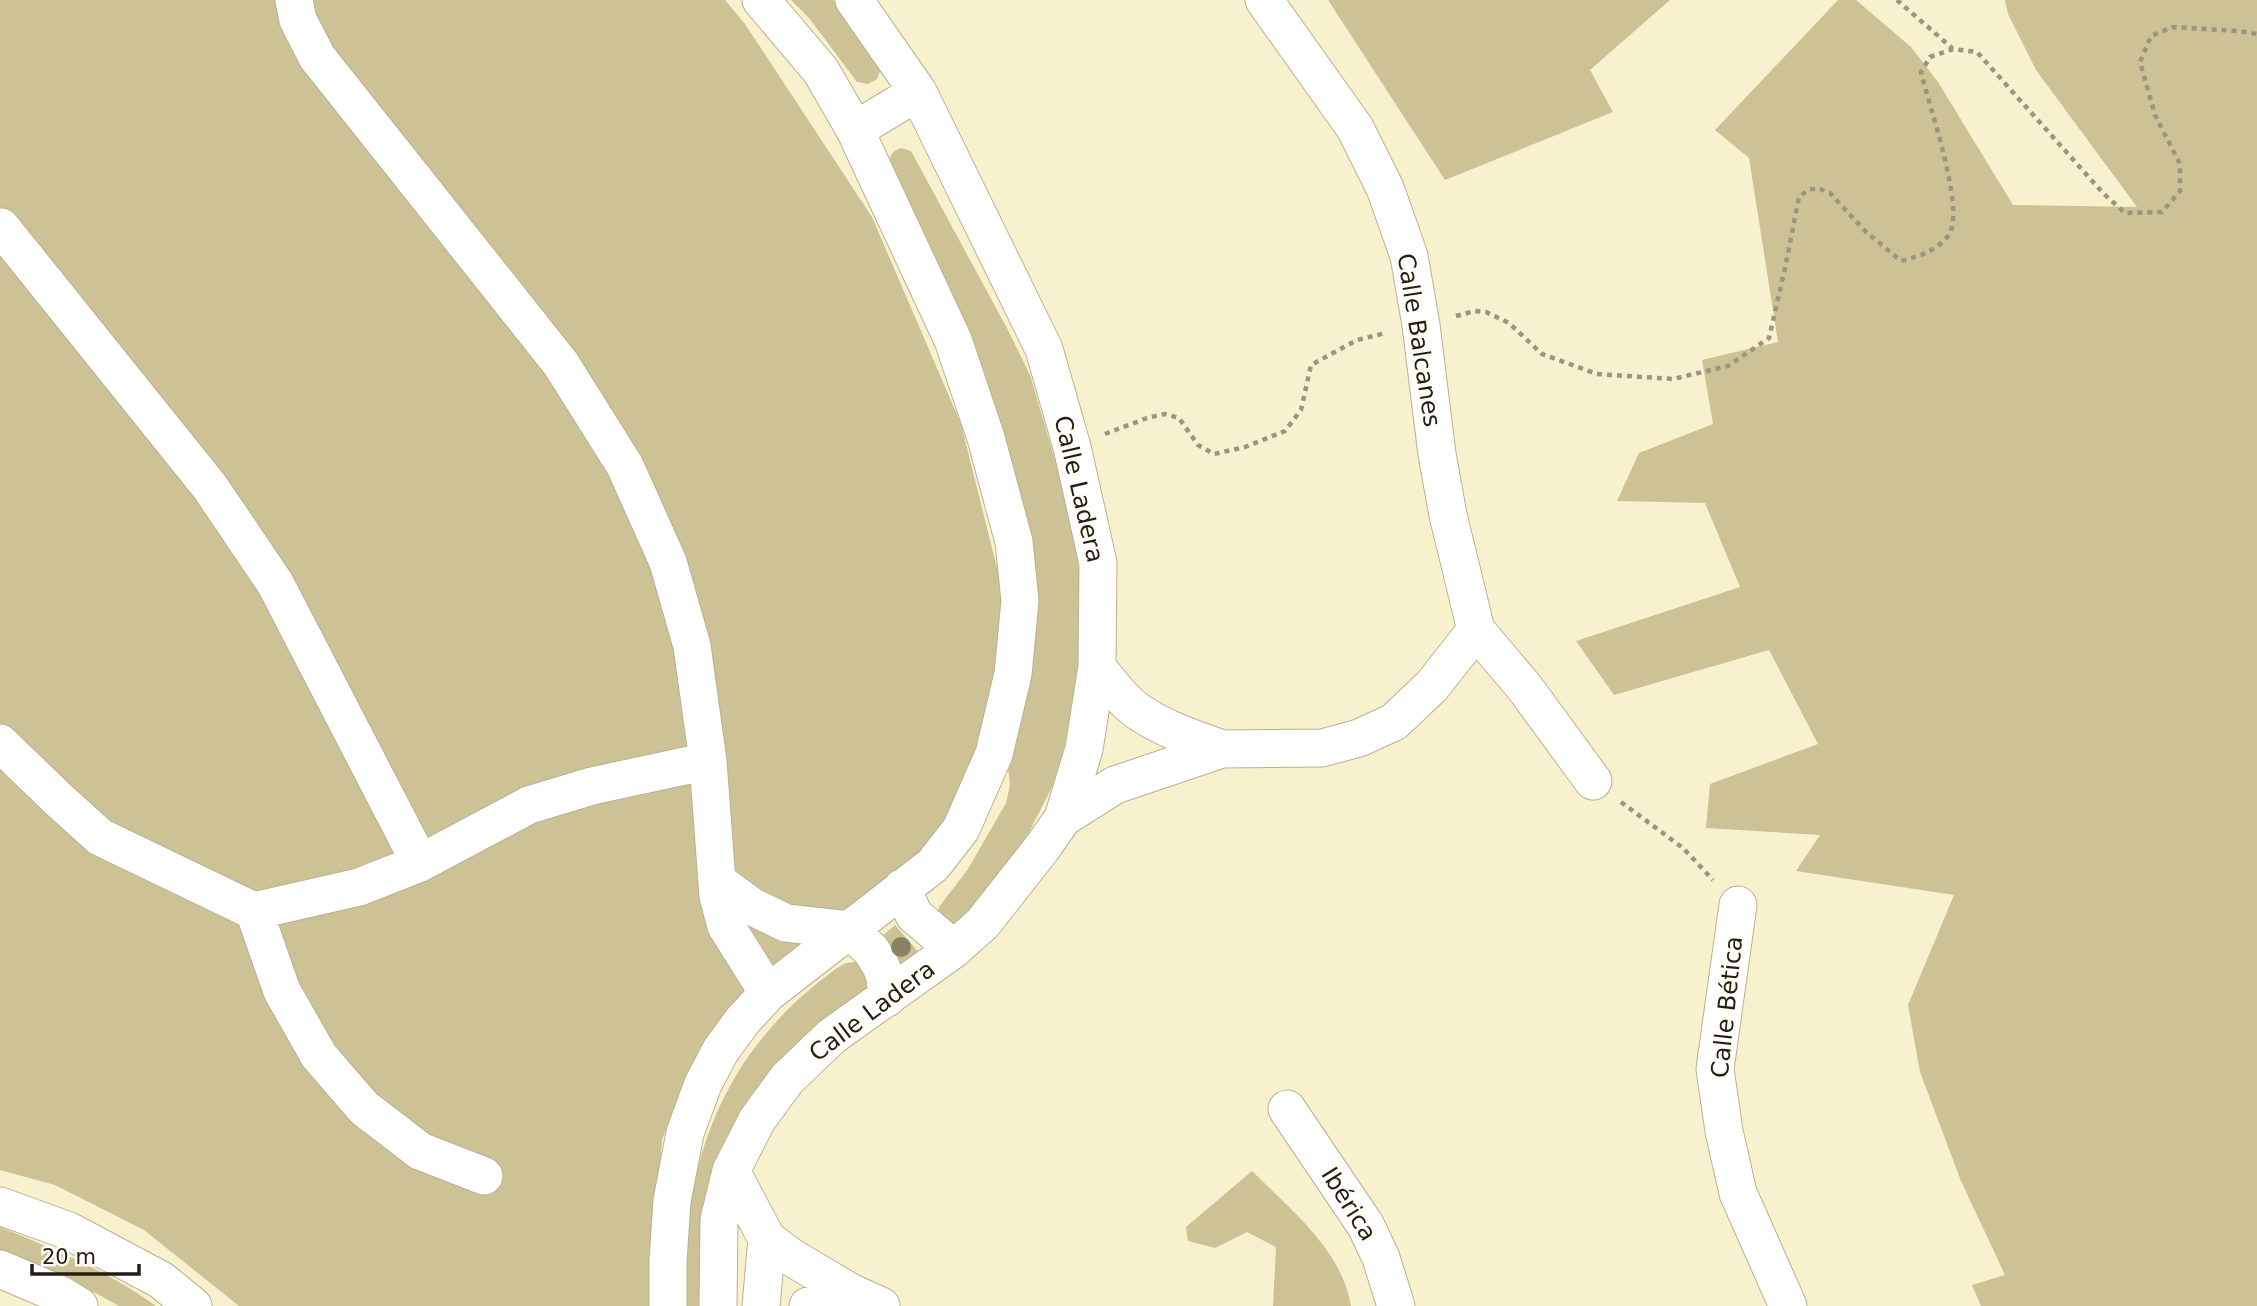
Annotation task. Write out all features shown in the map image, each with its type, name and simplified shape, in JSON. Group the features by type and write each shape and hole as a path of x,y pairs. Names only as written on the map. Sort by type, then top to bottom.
{"street":[{"path":"295,0 298,20 317,57 561,364 625,466 667,562 692,646 708,761 718,896 726,926 768,993"},
{"path":"668,1306 672,1201 685,1133 703,1084 721,1050 743,1020 768,993 933,865 961,829 995,754 1013,674 1020,601 1014,542 986,438 957,352 855,130 821,71 761,0"},
{"name":"Calle Ladera","path":"718,1306 719,1220 731,1171 757,1120 787,1079 832,1036 954,949 983,923 1063,818 1084,749 1097,667 1098,563 1072,447 1044,349 918,92 854,0"},
{"name":"Calle Balcanes","path":"1264,0 1355,128 1385,188 1409,256 1421,325 1437,454 1448,515 1476,630"},
{"path":"855,130 918,92"},
{"path":"1,227 210,487 275,583 420,863"},
{"path":"1063,818 1115,785 1222,749 1322,748 1359,738 1394,722 1432,686 1476,630 1525,688 1593,781"},
{"path":"1097,667 1118,694 1141,714 1222,749"},
{"path":"0,743 58,800 100,836 254,911 359,887 420,863 528,805 592,786 708,761"},
{"path":"717,881 751,906 786,923 849,930 871,950 881,966 887,998"},
{"path":"902,888 914,915 954,949"},
{"name":"Calle Bética","path":"1738,905 1715,1069 1724,1131 1738,1193 1788,1306"},
{"path":"254,911 282,991 319,1056 364,1108 420,1151 484,1177"},
{"name":"Ibérica","path":"1287,1109 1366,1226 1381,1258 1396,1306"},
{"path":"731,1171 767,1239 791,1257 866,1299"},
{"path":"0,1206 69,1231 161,1280 192,1306"},
{"path":"761,1306 767,1239"},
{"path":"0,1269 61,1295 79,1306"},
{"path":"808,1306 866,1299"}],"path":[{"path":"1897,0 1953,49"},
{"path":"1072,447 1147,418 1165,414 1179,418 1198,445 1214,454 1245,447 1285,431 1301,410 1311,365 1357,340 1475,311 1486,312 1509,323 1542,354 1597,374 1673,379 1728,366 1769,338 1799,197 1808,190 1818,188 1830,193 1865,231 1902,261 1926,255 1950,234 1954,209 1950,180 1921,72 1930,57 1953,49 1977,52 2103,193 2125,213 2162,212 2180,191 2180,164 2155,115 2140,62 2151,36 2173,27 2238,30 2257,34"},
{"path":"1593,781 1683,848 1738,905"}],"shaded area":[{"path":"0,0 725,0 745,24 872,217 961,424 1005,600 999,678 981,755 949,814 922,851 722,1026 684,1081 662,1140 654,1306 239,1306 144,1230 55,1185 0,1170"},
{"path":"791,0 833,0 870,49 881,69 877,79 868,84 857,82 809,18"},
{"path":"1328,0 1670,0 1590,70 1613,112 1445,180"},
{"path":"1838,0 1856,0 1911,47 1938,82 2013,205 2137,207 2036,70 2008,14 2005,0 2257,0 2257,1306 1981,1306 1972,1285 2005,1275 1961,1181 1920,1072 1908,1005 1954,895 1796,871 1820,835 1706,828 1710,784 1818,744 1769,650 1614,695 1576,641 1740,587 1705,503 1617,501 1639,453 1713,424 1702,360 1778,342 1749,158 1715,130"},
{"path":"901,148 911,151 1030,375 1067,500 1082,587 1081,666 1063,753 1052,787 1029,832 998,879 955,925 951,926 937,915 939,907 968,869 1006,803 1010,785 1007,759 1031,610 890,168 891,155"},
{"path":"895,925 922,956 906,970 881,940"},
{"path":"855,962 862,965 870,989 707,1198 699,1253 700,1306 685,1306 689,1200 720,1105 750,1054 789,1008 837,968"},
{"path":"1252,1171 1298,1216 1326,1249 1346,1286 1351,1306 1273,1306 1276,1247 1247,1232 1215,1248 1188,1241 1186,1227"},
{"path":"0,1227 100,1271 156,1306 119,1306 63,1275 0,1251"}]}
